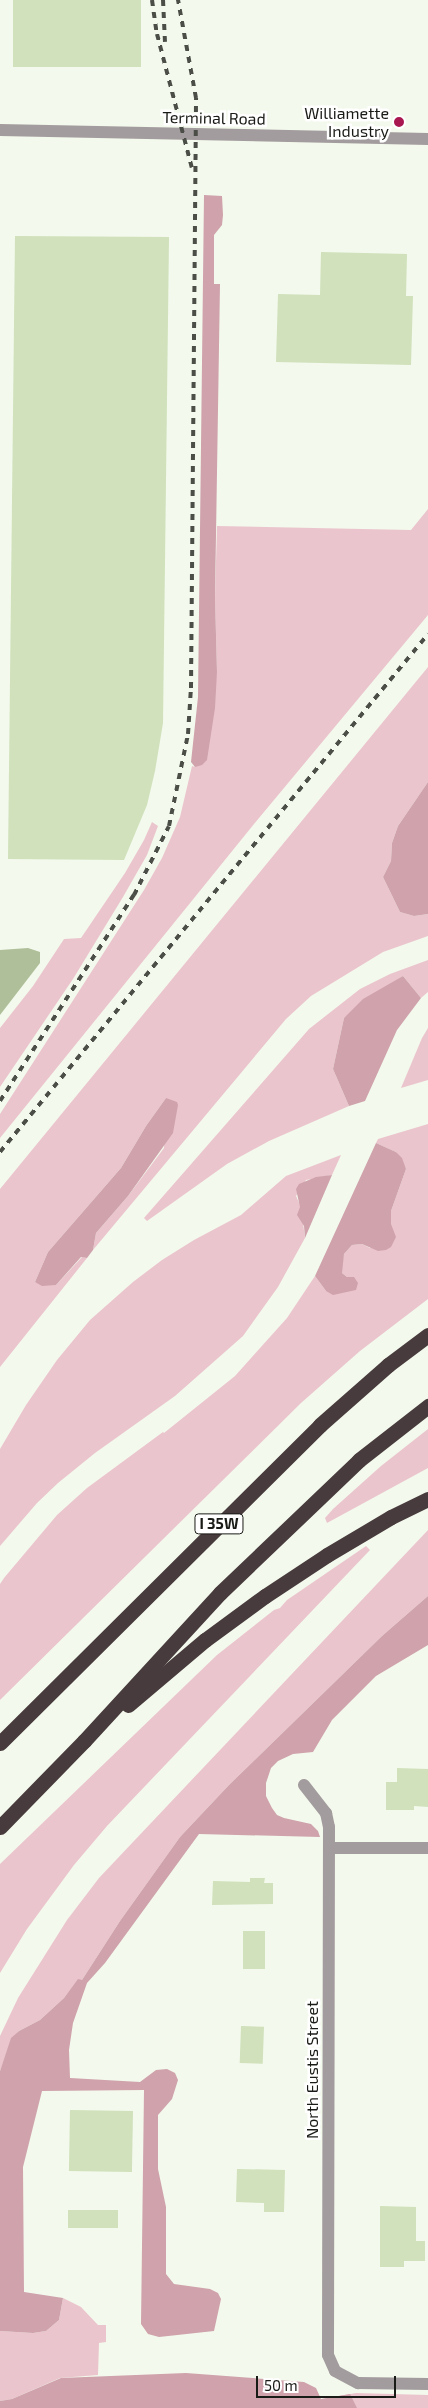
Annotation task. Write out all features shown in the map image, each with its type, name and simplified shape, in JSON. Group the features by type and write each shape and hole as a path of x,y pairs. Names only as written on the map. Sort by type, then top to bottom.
{"highway":[{"name":"I 35W","path":"0,1743 320,1425 388,1366 428,1335"},
{"path":"0,1827 84,1741 220,1593 359,1460 428,1406"},
{"path":"84,1741 205,1640 265,1596 327,1555 391,1517 428,1499"}],"street":[{"name":"Terminal Road","path":"0,130 428,139"},
{"name":"North Eustis Street","path":"304,1784 326,1813 330,1848 328,2355 335,2371 358,2383 428,2384"},
{"path":"330,1848 428,1848"}],"shaded area":[{"path":"204,195 222,196 223,215 222,225 214,235 214,284 220,284 215,598 217,672 215,708 207,760 202,765 195,767 191,762 198,697"},
{"path":"428,509 428,615 254,824 0,1138 0,1114 144,890 162,858 180,817 192,766 195,767 217,672 215,598 217,526 411,530"},
{"path":"428,667 428,782 398,826 392,843 391,861 383,877 400,912 414,916 428,914 428,936 383,952 311,996 286,1019 93,1250 96,1233 128,1196 164,1148 166,1098 146,1126 121,1168 48,1252 35,1282 56,1285 82,1257 87,1258 0,1367 0,1189"},
{"path":"428,782 428,914 414,916 400,912 383,877 391,861 392,843 398,826"},
{"path":"152,822 158,826 147,855 123,897 73,979 0,1087 0,1028 33,986 64,939 81,938 125,873"},
{"path":"28,948 40,952 40,963 0,1015 0,950"},
{"path":"428,960 428,992 421,998 403,976 344,1018 333,1069 349,1106 269,1141 227,1164 147,1221 144,1218 309,1029 360,989 390,974"},
{"path":"403,976 421,998 397,1030 365,1101 349,1106 333,1069 344,1018 363,999"},
{"path":"428,1028 428,1080 401,1088 422,1038"},
{"path":"166,1098 177,1102 178,1105 173,1133 128,1196 96,1233 93,1250 87,1258 81,1257 56,1285 42,1286 35,1282 48,1252 121,1168 146,1126"},
{"path":"428,1124 428,1299 360,1351 301,1403 0,1700 0,1584 4,1578 57,1515 87,1488 164,1433 235,1376 287,1318 315,1276 326,1291 347,1277 342,1273 341,1266 344,1254 352,1245 362,1244 370,1248 391,1224 391,1211 406,1169 396,1152 376,1143 378,1139"},
{"path":"376,1143 396,1152 402,1158 406,1169 391,1211 391,1224 396,1237 391,1247 386,1250 378,1251 362,1244 352,1245 344,1254 342,1273 347,1277 354,1277 358,1283 356,1290 333,1295 326,1291 315,1276"},
{"path":"341,1155 332,1175 306,1180 296,1196 301,1207 305,1238 278,1287 243,1336 175,1396 95,1453 58,1483 37,1503 0,1546 0,1449 26,1405 57,1360 90,1320 133,1282 162,1260 194,1240 241,1215 286,1176"},
{"path":"332,1175 305,1238 304,1226 297,1215 300,1207 296,1189 299,1184 316,1177"},
{"path":"428,1429 428,1468 327,1523 325,1518 333,1509 381,1466"},
{"path":"428,1530 428,1596 382,1636 229,1785 180,1837 120,1921 82,1980 78,1980 64,1998 40,2020 19,2031 12,2038 0,2071 0,2036 18,1998 67,1920 99,1878"},
{"path":"366,1546 370,1550 107,1826 74,1865 27,1929 0,1973 0,1864 217,1655 274,1610 280,1608 287,1600"},
{"path":"428,1596 428,1645 376,1676 332,1720 313,1752 293,1754 278,1761 271,1768 266,1783 266,1796 272,1808 277,1815 284,1818 311,1824 318,1831 320,1837 199,1834 105,1963 87,1983 73,2023 69,2050 70,2078 140,2082 156,2070 167,2069 175,2073 178,2080 172,2099 158,2115 158,2169 166,2207 166,2274 174,2284 210,2289 218,2293 221,2299 214,2331 159,2337 148,2334 141,2324 144,2090 42,2091 23,2167 24,2292 63,2298 59,2320 46,2331 33,2333 0,2331 0,2071 11,2038 19,2031 40,2020 64,1998 78,1979 82,1980 120,1921 180,1837 229,1785 382,1636"},
{"path":"63,2298 81,2307 98,2325 106,2325 106,2342 99,2343 98,2375 60,2378 12,2399 0,2401 0,2331 33,2333 46,2331 59,2320"},
{"path":"186,2373 304,2382 316,2388 321,2399 350,2394 357,2408 0,2408 0,2401 12,2399 61,2378"},
{"path":"356,2393 428,2395 428,2408 271,2408"}],"building":[{"path":"13,0 141,0 141,67 13,67"},
{"path":"15,236 169,237 163,723 147,805 124,860 8,859"},
{"path":"321,252 407,254 406,296 413,296 411,365 276,362 278,294 320,295"},
{"path":"397,1768 428,1769 428,1807 414,1806 414,1810 386,1810 386,1782 397,1782"},
{"path":"250,1878 265,1878 264,1883 273,1883 273,1904 212,1905 213,1881 250,1882"},
{"path":"243,1931 265,1931 265,1969 243,1969"},
{"path":"241,2026 264,2027 263,2064 240,2063"},
{"path":"70,2110 133,2111 132,2172 69,2171"},
{"path":"237,2169 285,2170 284,2212 264,2212 264,2203 236,2202"},
{"path":"380,2206 416,2207 416,2241 425,2241 425,2261 404,2261 404,2267 380,2267"},
{"path":"68,2210 118,2210 118,2228 68,2228"}],"railway":[{"path":"152,0 157,34 192,168"},
{"path":"163,0 165,42"},
{"path":"0,1101 134,895 169,826 188,734 191,688 196,98 178,0"},
{"path":"0,1152 428,634"}],"place":[{"name":"Williamette Industry","path":"399,122"}]}
